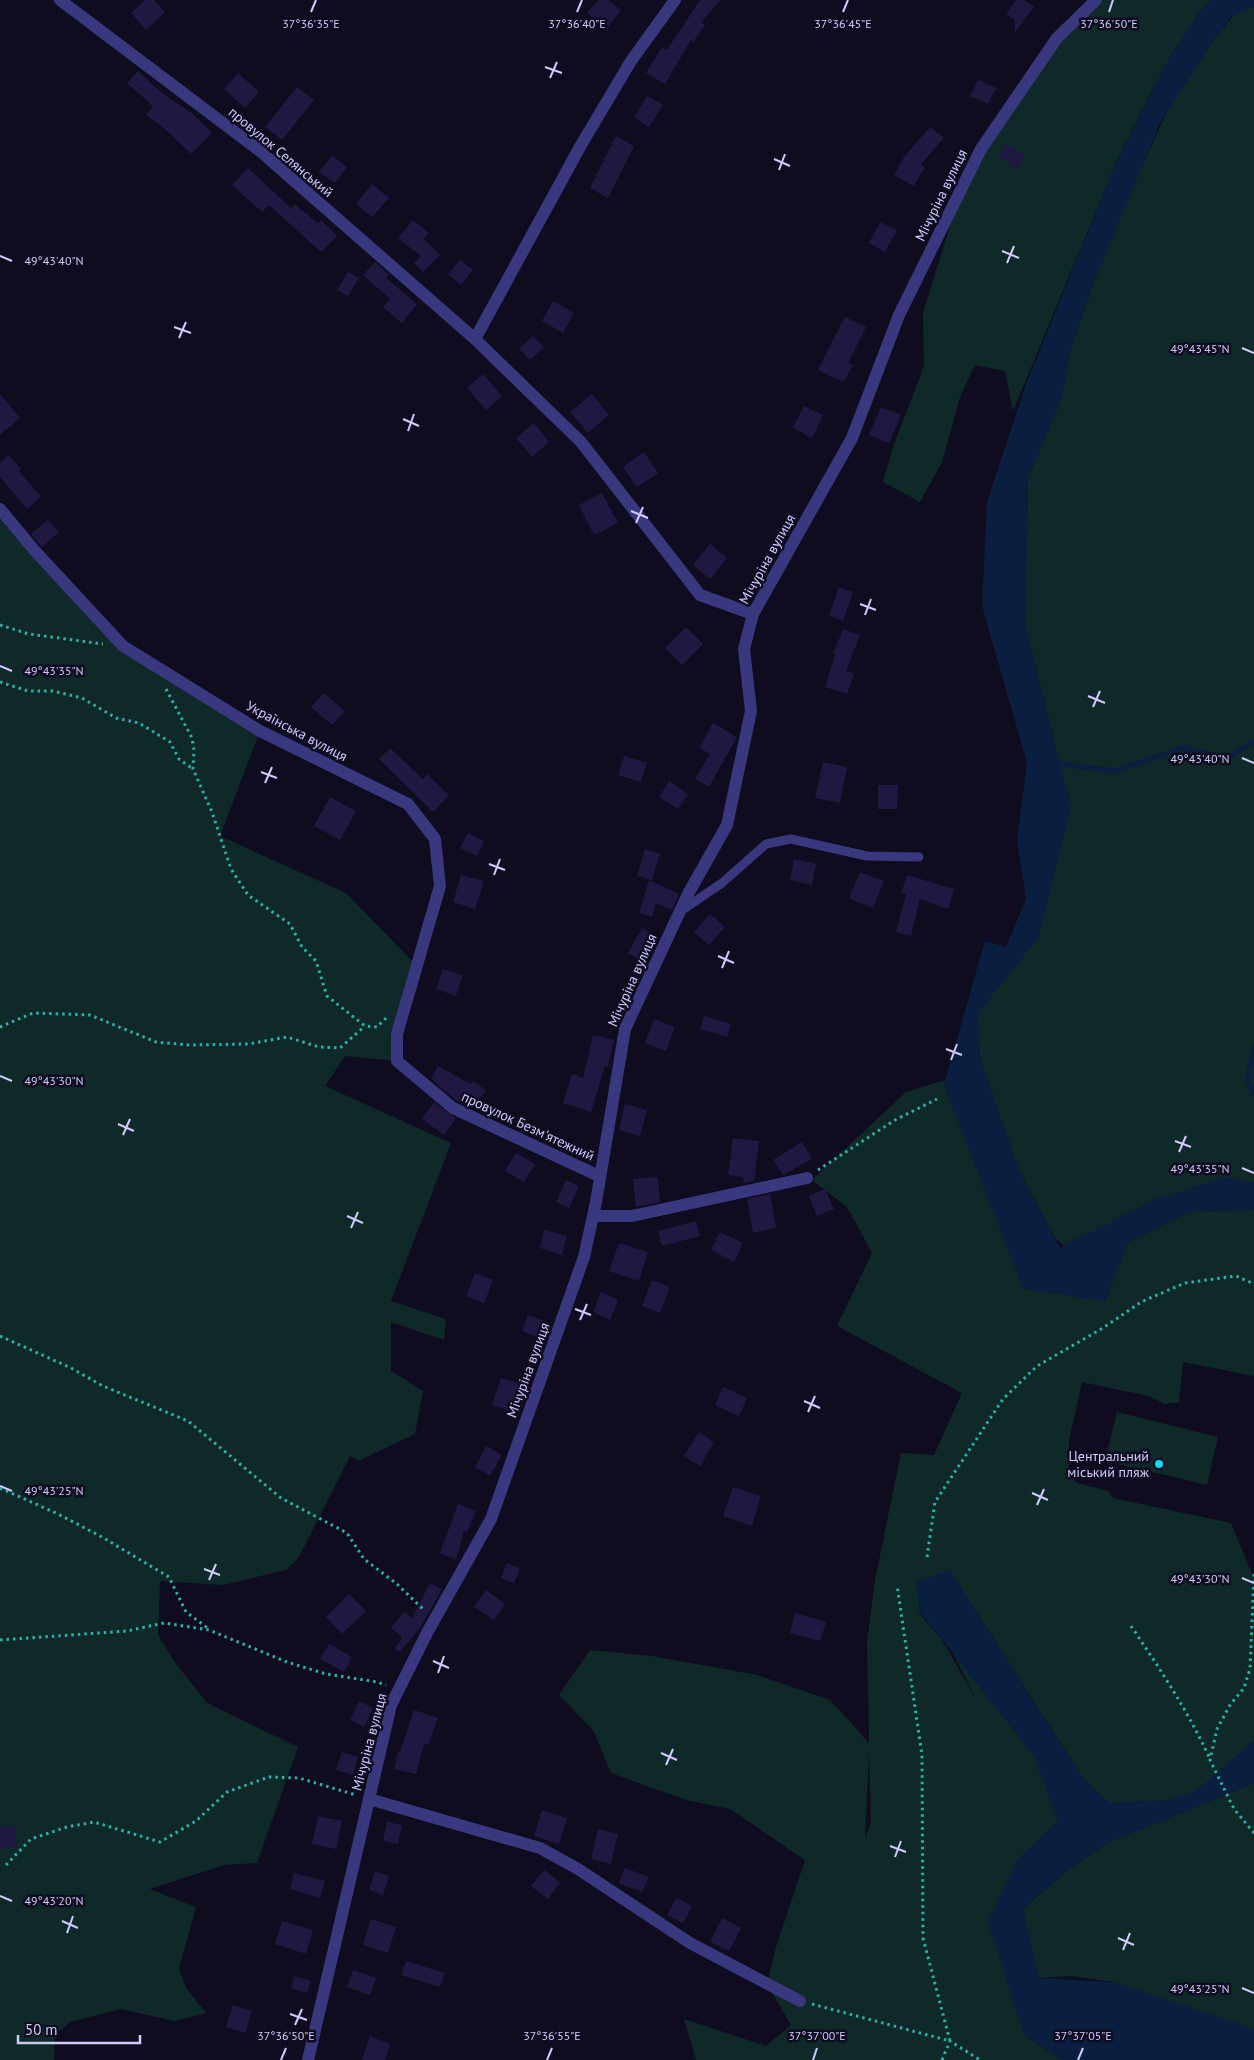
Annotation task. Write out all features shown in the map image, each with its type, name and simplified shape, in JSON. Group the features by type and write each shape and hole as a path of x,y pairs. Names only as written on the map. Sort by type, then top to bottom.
{"street":[{"name":"провулок Селянський","path":"60,0 260,151 475,339 581,442 700,595 753,614"},
{"path":"475,339 581,145 631,61 675,0"},
{"name":"Мічуріна вулиця","path":"308,2060 391,1705 434,1620 491,1519 584,1257 593,1216 625,1030 679,912 727,825 751,710 744,649 753,614 852,438 899,315 981,149 1057,38 1096,0"},
{"name":"Українська вулиця","path":"0,509 35,551 123,646 260,731 408,804 435,839 440,886 397,1034"},
{"name":"провулок Безм'ятежний","path":"397,1034 397,1061 453,1108 599,1176"},
{"path":"593,1216 632,1216 807,1178"},
{"path":"369,1799 540,1848 578,1869 690,1943 800,2001"}],"lane":[{"path":"679,912 722,883 766,844 791,839 867,856 919,857"}],"path":[{"path":"0,625 29,634 123,646"},
{"path":"156,666 164,687 192,738 194,750 193,769 212,812 231,869 248,895 290,924 302,947 316,961 327,996 366,1026 377,1027 407,1000"},
{"path":"0,682 28,691 53,691 82,698 116,718 140,723 170,742 179,759 193,769"},
{"path":"0,1027 33,1013 90,1015 156,1042 189,1045 248,1044 287,1037 318,1047 340,1048 366,1026"},
{"path":"807,1178 894,1120 937,1099"},
{"path":"927,1557 936,1502 1003,1399 1037,1366 1104,1328 1142,1302 1185,1283 1236,1276 1254,1284"},
{"path":"0,1336 71,1368 104,1386 188,1421 281,1498 347,1533 364,1559 397,1584 434,1620"},
{"path":"0,1488 58,1514 169,1576 186,1612 209,1630"},
{"path":"1210,1760 1217,1729 1230,1705 1244,1688 1250,1669 1254,1574"},
{"path":"897,1585 922,1755 924,1938 950,2041 942,2060"},
{"path":"0,1640 127,1631 164,1623 209,1630 287,1662 326,1674 377,1682 398,1691"},
{"path":"1131,1626 1168,1680 1195,1728 1234,1810 1254,1833"},
{"path":"6,1865 30,1839 67,1827 94,1822 160,1842 196,1821 227,1792 269,1777 298,1778 369,1799"},
{"path":"800,2001 950,2041 980,2060"}],"green space":[{"path":"1096,0 1215,0 1176,47 1115,166 1013,411 1005,371 975,365 960,397 942,462 920,502 883,482 893,447 924,366 923,313 963,184 1054,42"},
{"path":"1254,6 1254,1184 1155,1201 1064,1246 1055,1238 1019,1171 980,1058 977,1009 1003,981 1071,807 1025,625 1028,478 1062,397 1070,351 1098,270 1130,192 1169,107 1216,36 1234,15"},
{"path":"0,508 123,646 260,731 220,836 346,893 417,966 397,1061 345,1056 325,1086 451,1143 391,1301 446,1319 444,1340 391,1322 391,1371 423,1391 415,1434 358,1461 350,1456 299,1557 286,1570 223,1585 160,1581 158,1635 174,1661 207,1703 298,1747 257,1863 224,1865 150,1889 196,1907 179,1969 186,1988 206,2013 174,2021 121,2009 70,2022 55,2035 54,2060 0,2060"},
{"path":"945,1080 964,1129 985,1166 1105,1301 1128,1242 1191,1211 1254,1210 1254,1376 1183,1362 1179,1402 1165,1404 1148,1396 1082,1382 1069,1440 1069,1475 1077,1483 1108,1491 1113,1498 1231,1523 1254,1578 1254,1741 1197,1791 1170,1800 1110,1807 1083,1778 950,1571 917,1582 920,1614 942,1640 976,1699 942,1631 1035,1752 1062,1822 1016,1861 1024,2035 1063,2060 696,2060 684,2019 766,2046 791,2025 767,1984 776,1947 805,1860 730,1809 686,1800 611,1773 593,1730 559,1695 590,1650 652,1656 757,1675 830,1700 869,1743 867,1641 875,1580 901,1453 934,1455 962,1393 837,1326 872,1253 847,1207 812,1180 906,1092","holes":["869,1753 871,1823 865,1838"]},
{"path":"1117,1412 1218,1437 1207,1485 1105,1461"},
{"path":"1254,1783 1254,2038 1142,2002 1113,1982 1072,1976 1039,1978 1018,1913 1064,1873 1107,1843"}],"water":[{"path":"1212,0 1254,0 1254,6 1231,17 1216,36 1160,123 1090,292 1070,351 1062,397 1028,478 1025,625 1071,807 1039,937 979,1012 980,1058 1019,1171 1060,1248 1156,1199 1226,1177 1254,1183 1254,1210 1191,1211 1128,1242 1105,1301 1023,1289 944,1085 985,941 1006,947 1026,899 1017,840 1027,763 982,606 987,502 1026,384 1112,173 1165,65 1198,13"},
{"path":"950,1571 1083,1778 1109,1803 1170,1800 1196,1791 1254,1741 1254,1783 1107,1843 1064,1873 1023,1908 1039,1978 1113,1982 1254,2029 1254,2060 1063,2060 1024,2035 988,1922 1016,1861 1058,1821 1034,1756 920,1612 917,1581"}],"building":[{"path":"145,0 154,0 165,12 146,30 131,13"},
{"path":"598,0 608,0 621,10 607,28 587,13"},
{"path":"700,0 721,0 701,22 705,25 693,42 691,40 665,84 646,73 662,47 667,50"},
{"path":"1016,0 1024,0 1034,7 1015,32 1015,20 1006,14"},
{"path":"138,71 162,93 193,114 212,133 191,154 165,129 146,115 153,106 127,83"},
{"path":"238,73 259,92 245,108 224,89"},
{"path":"978,80 996,88 988,104 970,96"},
{"path":"297,87 314,100 282,140 265,127"},
{"path":"647,96 663,105 649,127 634,117"},
{"path":"930,127 944,138 921,164 925,167 914,186 894,175 904,157"},
{"path":"616,136 634,146 608,198 590,188"},
{"path":"1005,144 1025,155 1018,168 998,156"},
{"path":"332,156 347,167 335,183 319,172"},
{"path":"248,168 291,208 295,204 318,224 321,220 337,236 321,252 269,205 262,212 232,185"},
{"path":"372,184 389,198 372,217 356,204"},
{"path":"413,220 429,233 424,239 440,255 423,272 414,263 421,256 398,238"},
{"path":"880,222 897,230 885,252 869,243"},
{"path":"460,260 473,270 461,285 448,274"},
{"path":"375,262 389,275 386,278 417,304 402,323 383,307 390,299 363,275"},
{"path":"348,272 359,278 348,296 337,290"},
{"path":"553,301 574,313 563,333 542,321"},
{"path":"845,317 866,327 848,363 853,365 844,382 818,370"},
{"path":"533,336 544,347 530,360 519,349"},
{"path":"483,374 502,396 486,410 467,388"},
{"path":"0,394 20,418 0,435"},
{"path":"592,394 609,415 588,433 570,412"},
{"path":"804,406 823,415 812,438 793,428"},
{"path":"881,407 901,415 889,443 869,435"},
{"path":"534,423 549,442 532,457 516,438"},
{"path":"644,452 658,473 637,487 623,467"},
{"path":"9,455 21,469 19,471 41,497 27,509 0,477 0,463"},
{"path":"602,493 618,523 594,535 579,505"},
{"path":"48,520 59,532 42,547 31,534"},
{"path":"710,544 727,558 710,579 693,565"},
{"path":"839,587 853,592 843,621 829,615"},
{"path":"686,627 703,644 682,665 665,648"},
{"path":"843,629 860,635 846,671 854,673 847,694 825,687 835,655 833,654"},
{"path":"324,693 345,711 332,725 311,707"},
{"path":"713,723 737,737 709,787 695,779 710,754 699,748"},
{"path":"390,748 423,779 427,774 449,795 433,812 379,759"},
{"path":"624,756 647,763 641,782 618,775"},
{"path":"823,762 847,767 840,803 815,798"},
{"path":"669,781 688,794 678,809 659,797"},
{"path":"878,785 898,785 897,809 878,809"},
{"path":"330,797 356,811 340,840 314,826"},
{"path":"468,833 484,841 477,856 460,848"},
{"path":"645,849 660,854 652,880 637,876"},
{"path":"794,859 816,864 812,885 790,880"},
{"path":"860,872 884,881 873,908 849,898"},
{"path":"461,875 484,881 475,909 453,902"},
{"path":"907,875 954,889 948,909 920,899 911,936 896,932 906,894 901,893"},
{"path":"649,880 679,894 672,910 656,903 652,917 639,913"},
{"path":"710,914 725,927 709,945 694,932"},
{"path":"642,928 656,936 642,961 628,953"},
{"path":"443,969 463,975 456,996 436,989"},
{"path":"704,1016 731,1024 727,1037 700,1029"},
{"path":"654,1019 675,1027 666,1051 645,1043"},
{"path":"593,1035 614,1040 608,1067 605,1066 591,1112 563,1103 572,1074 583,1078"},
{"path":"438,1066 471,1084 473,1081 486,1090 473,1108 466,1103 465,1105 457,1101 431,1079"},
{"path":"434,1102 456,1118 444,1135 422,1119"},
{"path":"625,1104 647,1110 640,1136 619,1130"},
{"path":"733,1138 759,1141 754,1181 744,1183 743,1177 728,1175"},
{"path":"802,1142 812,1159 783,1175 773,1160"},
{"path":"516,1153 535,1164 524,1182 505,1171"},
{"path":"658,1177 660,1202 636,1207 633,1179"},
{"path":"566,1180 579,1186 569,1208 556,1202"},
{"path":"825,1189 834,1209 817,1216 809,1196"},
{"path":"770,1194 776,1228 753,1233 747,1199"},
{"path":"696,1221 700,1236 662,1246 658,1231"},
{"path":"544,1230 567,1236 562,1255 540,1248"},
{"path":"720,1232 743,1243 734,1262 711,1250"},
{"path":"619,1243 648,1252 639,1281 609,1271"},
{"path":"475,1273 493,1280 484,1303 466,1296"},
{"path":"652,1280 670,1287 660,1313 642,1306"},
{"path":"601,1292 618,1300 610,1320 593,1312"},
{"path":"528,1315 547,1322 540,1338 522,1331"},
{"path":"501,1378 519,1383 510,1411 492,1405"},
{"path":"723,1387 747,1398 739,1416 715,1405"},
{"path":"699,1432 714,1442 700,1466 684,1456"},
{"path":"486,1446 502,1455 490,1476 475,1467"},
{"path":"733,1487 761,1496 752,1526 723,1516"},
{"path":"458,1504 476,1511 467,1532 464,1531 456,1560 440,1553"},
{"path":"507,1563 520,1569 514,1583 501,1578"},
{"path":"430,1583 442,1589 420,1628 400,1652 395,1649 402,1637 391,1628 404,1612 412,1618"},
{"path":"486,1590 505,1604 494,1620 474,1607"},
{"path":"349,1594 366,1611 342,1634 326,1617"},
{"path":"795,1613 826,1622 820,1641 790,1633"},
{"path":"329,1644 352,1657 344,1672 320,1659"},
{"path":"359,1701 373,1708 364,1727 350,1720"},
{"path":"414,1710 438,1718 428,1745 424,1744 416,1774 394,1769 398,1751 400,1752"},
{"path":"342,1752 358,1757 353,1775 336,1770"},
{"path":"542,1810 567,1818 559,1844 534,1836"},
{"path":"318,1816 342,1821 336,1849 312,1844"},
{"path":"387,1822 402,1825 398,1844 383,1841"},
{"path":"15,1826 17,1847 0,1849 0,1828"},
{"path":"598,1829 618,1834 611,1864 591,1859"},
{"path":"625,1868 649,1877 642,1892 619,1883"},
{"path":"544,1870 560,1882 548,1899 531,1886"},
{"path":"375,1871 389,1876 383,1895 369,1890"},
{"path":"294,1873 325,1881 320,1898 290,1889"},
{"path":"676,1898 692,1906 683,1923 667,1915"},
{"path":"722,1918 741,1928 729,1951 710,1942"},
{"path":"371,1919 396,1927 388,1953 363,1945"},
{"path":"282,1921 313,1930 306,1954 275,1944"},
{"path":"406,1961 445,1973 440,1987 401,1975"},
{"path":"353,1970 376,1978 370,1995 347,1987"},
{"path":"294,1976 311,1981 307,1993 291,1988"},
{"path":"233,2005 252,2011 245,2033 226,2027"},
{"path":"370,2036 390,2044 385,2060 362,2060"}],"waterway":[{"path":"1060,764 1115,771 1182,748 1227,758 1254,741"},
{"path":"1254,1047 1247,1081 1254,1094"}],"place":[{"name":"Центральний міський пляж","path":"1159,1464"}]}
